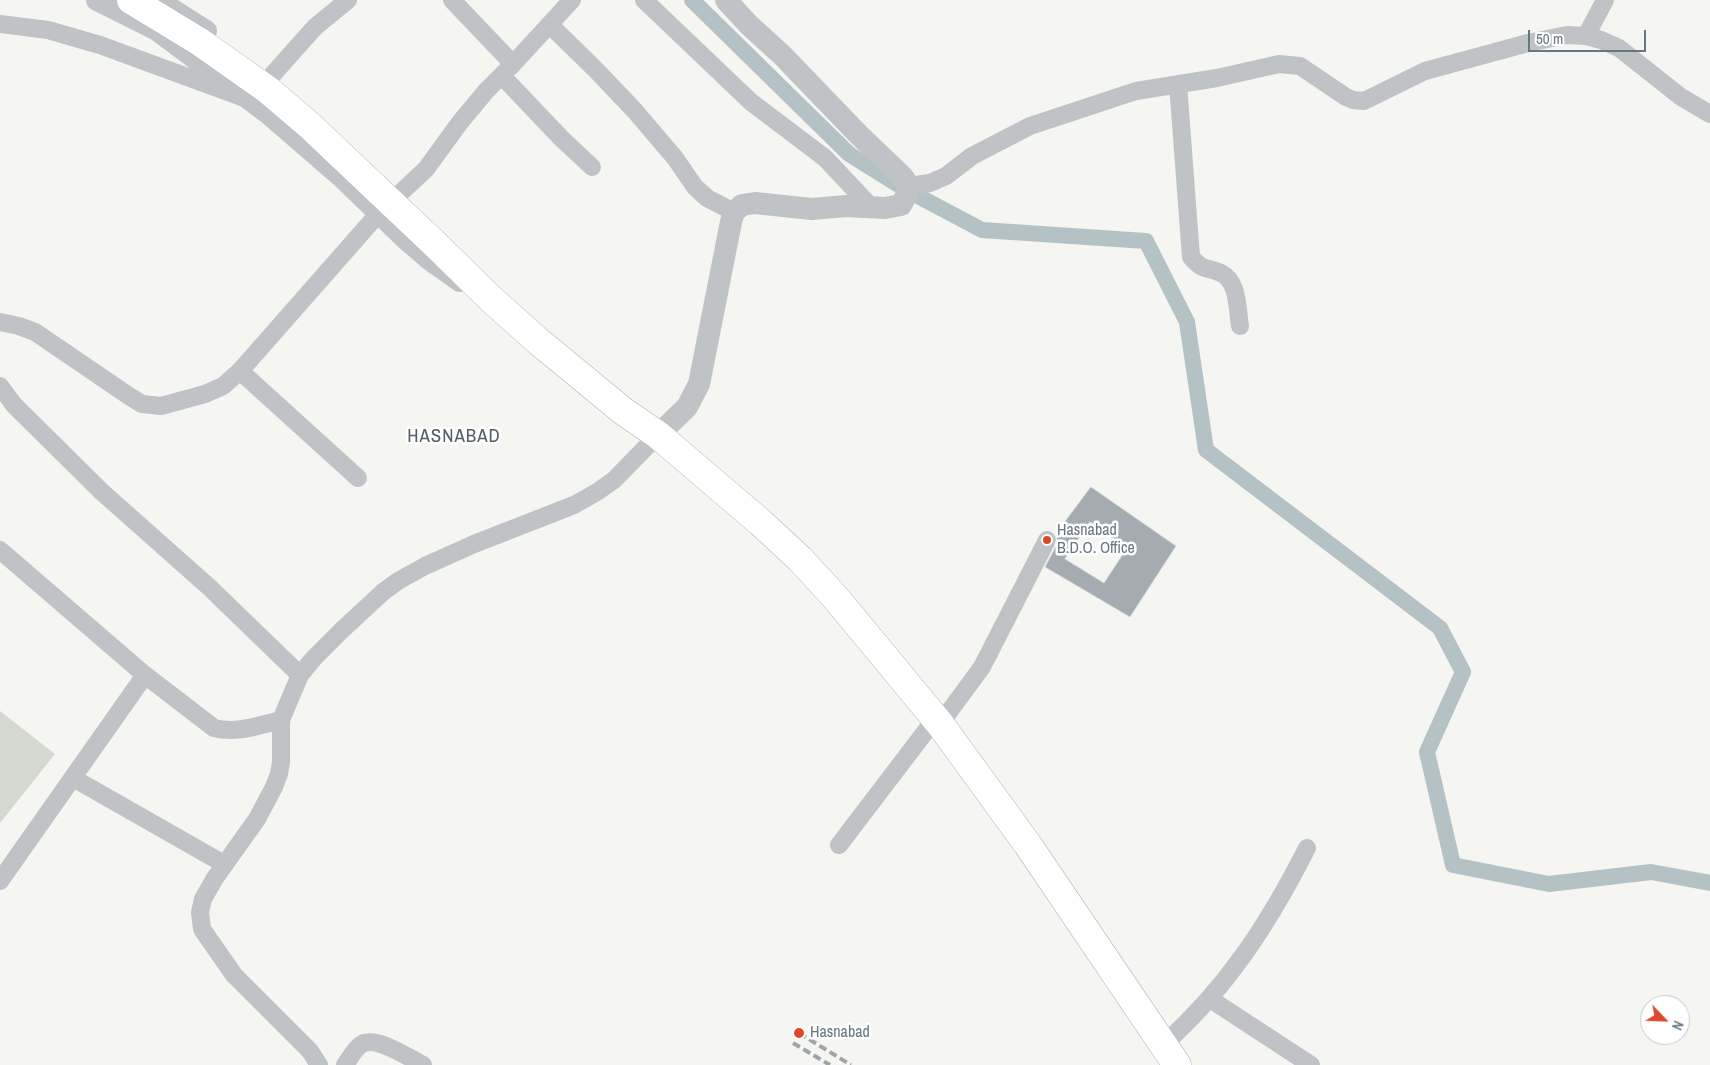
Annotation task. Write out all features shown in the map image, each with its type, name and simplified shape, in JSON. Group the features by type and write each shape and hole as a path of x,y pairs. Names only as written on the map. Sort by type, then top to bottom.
{"main road":[{"path":"131,0 200,42 268,90 309,124 491,299 580,376 623,411 658,435 760,522 800,559 835,597 937,721 1028,845 1170,1055"}],"street":[{"path":"97,0 157,30 250,100 308,147 429,259 491,299"},
{"path":"157,0 220,40 269,78 399,194 456,248 482,280 491,299"},
{"path":"250,100 315,27 348,0"},
{"path":"452,0 562,139 592,167"},
{"path":"0,322 20,326 35,332 142,404 161,406 205,394 223,386 240,371 379,213 426,169 461,121 487,90 508,70 572,0"},
{"path":"644,0 751,102 824,158 872,208"},
{"path":"319,1065 310,1050 234,975 202,929 200,912 203,899 215,878 256,819 274,787 281,762 281,720 300,675 342,630 383,592 398,581 425,566 474,544 582,501 614,480 686,407 699,384 731,222 734,212 742,205 755,203 812,209 846,206 885,208 901,204 908,194 909,186 903,177 726,0"},
{"path":"1586,36 1605,0"},
{"path":"0,24 48,30 100,45 250,100"},
{"path":"550,25 635,111 675,158 696,187 708,198 734,212"},
{"path":"909,186 930,183 946,176 972,156 1030,126 1136,91 1217,78 1279,64 1300,66 1346,97 1364,101 1426,72 1528,43 1567,35 1586,36 1619,48 1681,96 1710,114"},
{"path":"1178,84 1190,257 1200,267 1222,273 1231,281 1235,290 1240,326"},
{"path":"240,371 358,478"},
{"path":"0,386 14,404 102,492 209,587 300,675"},
{"path":"839,845 982,667 1047,540"},
{"path":"0,550 145,675 214,728 228,731 246,729 281,720"},
{"path":"0,881 145,675"},
{"path":"73,778 224,864"},
{"path":"1170,1055 1270,917 1307,848"},
{"path":"1210,999 1311,1065"},
{"path":"345,1065 358,1047 368,1042 381,1044 423,1065"}],"shaded area":[{"path":"0,711 55,754 0,823"}],"building":[{"path":"1091,487 1176,546 1130,617 1045,567 1057,544 1056,534","holes":["1090,522 1127,548 1104,583 1065,559"]}],"waterway":[{"path":"692,0 849,154 897,184"},
{"path":"916,195 982,230 1146,241 1187,322 1206,450 1440,628 1463,672 1427,752 1453,865 1549,884 1651,872 1710,883"}],"railway":[{"path":"799,1033 851,1065"},
{"path":"793,1043 830,1065"}],"place":[{"name":"Hasnabad B.D.O. Office","path":"1047,540"},
{"name":"Hasnabad","path":"799,1033"}],"district":[{"name":"HASNABAD","path":"454,437"}]}
